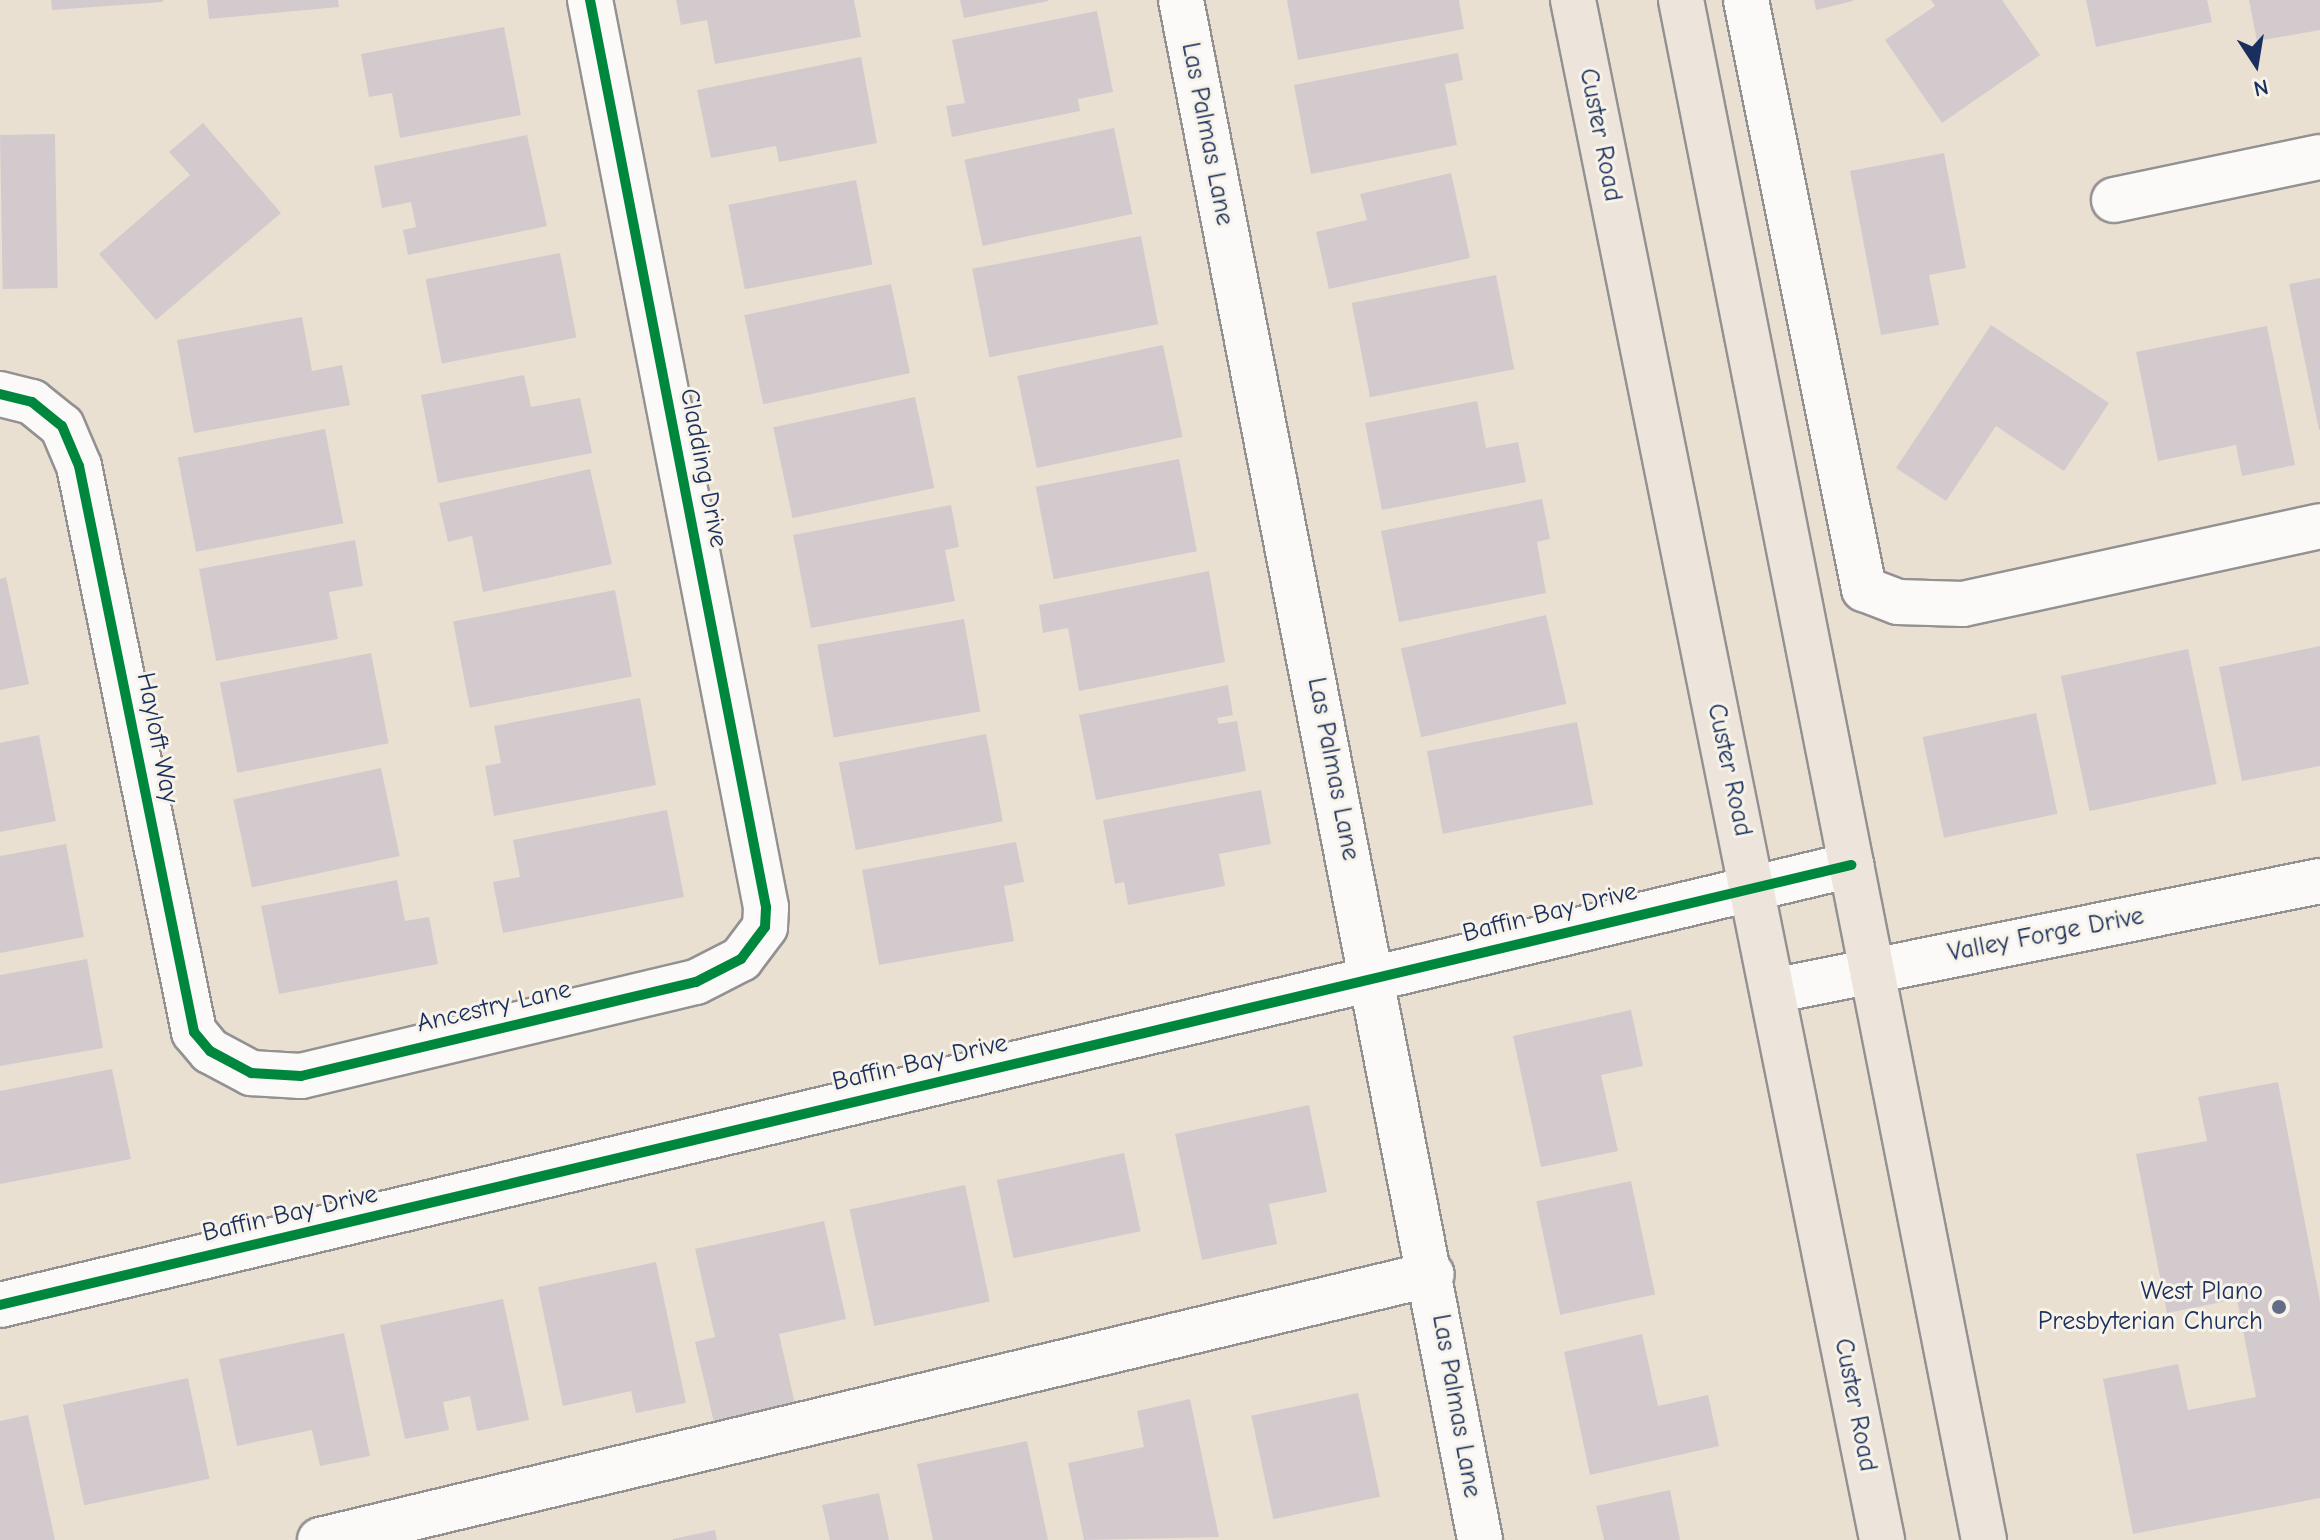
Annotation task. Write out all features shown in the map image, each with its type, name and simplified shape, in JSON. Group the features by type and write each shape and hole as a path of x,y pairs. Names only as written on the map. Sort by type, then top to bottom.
{"main road":[{"name":"Custer Road","path":"1573,0 1882,1540"},
{"path":"1681,0 1984,1540"}],"street":[{"name":"Cladding Drive","path":"590,0 766,907 757,944"},
{"name":"Las Palmas Lane","path":"1181,0 1432,1274 1480,1540"},
{"path":"1746,0 1864,589 1898,602 1963,604 2320,526"},
{"path":"2114,200 2320,157"},
{"name":"Hayloft Way","path":"0,394 47,412 62,426 79,466 194,1032 231,1066"},
{"name":"Baffin Bay Drive","path":"0,1305 1851,865"},
{"name":"Valley Forge Drive","path":"1773,991 2320,881"},
{"name":"Ancestry Lane","path":"231,1066 301,1076 696,982 757,944"},
{"path":"320,1540 1432,1274"}],"building":[{"path":"51,0 163,0 163,2 52,10"},
{"path":"207,0 338,0 339,7 209,19"},
{"path":"676,0 854,0 861,37 715,64 707,20 681,25"},
{"path":"960,0 1048,0 1048,1 964,18"},
{"path":"1287,0 1459,0 1464,29 1298,60"},
{"path":"1814,0 1853,0 1853,1 1816,10"},
{"path":"1931,0 2002,0 2040,55 1942,123 1885,40 1935,6"},
{"path":"2086,0 2207,0 2212,22 2096,47"},
{"path":"2249,0 2320,0 2320,30 2257,41"},
{"path":"1097,11 1113,92 1078,99 1080,111 952,137 946,106 965,103 952,40"},
{"path":"504,27 521,115 400,138 392,93 369,97 361,54"},
{"path":"1458,53 1463,80 1445,84 1457,145 1311,174 1294,85"},
{"path":"861,57 877,143 779,162 776,146 711,158 697,90"},
{"path":"203,123 281,213 156,320 99,254 190,175 169,152"},
{"path":"1114,128 1132,214 983,246 964,160"},
{"path":"55,134 58,288 3,289 0,135"},
{"path":"527,135 547,226 408,255 403,230 416,227 411,202 382,208 374,166"},
{"path":"1944,153 1966,268 1929,275 1939,325 1881,335 1850,171"},
{"path":"1451,173 1470,258 1329,289 1316,232 1367,220 1360,194"},
{"path":"856,180 872,264 745,289 728,205"},
{"path":"1141,236 1158,324 989,357 972,269"},
{"path":"560,253 576,337 442,364 426,279"},
{"path":"1496,275 1514,369 1370,397 1352,303"},
{"path":"2320,278 2320,430 2319,430 2289,284"},
{"path":"891,284 910,373 763,404 744,315"},
{"path":"302,317 312,371 342,365 350,405 194,433 177,340"},
{"path":"1991,325 2109,403 2064,471 1996,426 1946,501 1896,468"},
{"path":"2267,326 2295,465 2242,476 2236,445 2158,461 2136,352"},
{"path":"1163,345 1183,437 1037,468 1017,376"},
{"path":"524,375 531,407 580,398 592,453 438,483 421,395"},
{"path":"915,397 934,488 793,518 773,427"},
{"path":"1477,401 1486,448 1518,442 1526,482 1382,510 1365,423"},
{"path":"325,429 343,523 196,552 178,458"},
{"path":"1179,459 1197,551 1054,579 1036,487"},
{"path":"590,469 612,564 483,592 472,536 448,542 439,503"},
{"path":"1542,499 1550,539 1537,542 1546,593 1399,622 1381,531"},
{"path":"951,505 959,547 945,550 955,601 811,628 793,535"},
{"path":"355,540 363,586 329,592 338,639 216,661 199,569"},
{"path":"1209,571 1225,662 1079,691 1068,628 1043,633 1039,605"},
{"path":"6,577 29,684 0,690 0,579"},
{"path":"615,590 632,676 470,708 453,621"},
{"path":"1546,615 1566,704 1421,737 1401,649"},
{"path":"964,619 980,712 834,737 817,645"},
{"path":"2320,646 2320,766 2242,781 2219,667"},
{"path":"2188,649 2217,784 2090,811 2061,676"},
{"path":"371,653 389,743 237,773 220,682"},
{"path":"1228,685 1233,715 1217,718 1219,724 1237,721 1246,771 1096,800 1079,715"},
{"path":"640,698 656,785 494,816 485,766 501,763 494,726"},
{"path":"2036,713 2057,814 1944,838 1923,737"},
{"path":"1577,722 1593,804 1443,834 1427,751"},
{"path":"986,734 1003,821 856,850 839,763"},
{"path":"39,735 56,821 0,832 0,743"},
{"path":"381,768 400,856 252,887 233,799"},
{"path":"1261,790 1271,844 1219,854 1225,886 1128,905 1124,882 1115,884 1103,820"},
{"path":"667,810 684,897 503,933 493,882 520,877 513,840"},
{"path":"1016,842 1024,882 1004,886 1014,941 879,965 862,870"},
{"path":"66,844 84,937 0,953 0,856"},
{"path":"397,880 405,921 429,917 438,964 279,994 261,906"},
{"path":"87,959 103,1048 0,1066 0,975"},
{"path":"1631,1010 1643,1066 1601,1075 1618,1151 1541,1167 1513,1036"},
{"path":"112,1069 131,1159 0,1184 0,1091"},
{"name":"West Plano Presbyterian Church","path":"2278,1082 2320,1301 2320,1498 2133,1534 2103,1379 2178,1364 2188,1410 2256,1397 2237,1299 2167,1313 2136,1154 2207,1141 2198,1097"},
{"path":"1309,1105 1327,1192 1269,1204 1277,1244 1202,1260 1175,1134"},
{"path":"1124,1153 1141,1231 1013,1258 997,1180"},
{"path":"1631,1181 1655,1294 1560,1315 1536,1201"},
{"path":"965,1185 990,1301 874,1326 850,1210"},
{"path":"824,1221 846,1319 779,1334 797,1413 716,1431 695,1342 715,1337 695,1249"},
{"path":"656,1262 686,1403 636,1413 631,1391 563,1406 538,1287"},
{"path":"503,1299 529,1420 477,1431 470,1396 443,1402 449,1430 405,1439 380,1325"},
{"path":"344,1333 370,1456 320,1466 312,1430 237,1446 219,1359"},
{"path":"1642,1334 1658,1406 1708,1395 1719,1446 1590,1475 1564,1352"},
{"path":"188,1378 209,1479 84,1505 63,1405"},
{"path":"1358,1393 1380,1497 1273,1519 1251,1416"},
{"path":"1190,1399 1219,1537 1084,1540 1068,1463 1144,1447 1137,1411"},
{"path":"28,1415 55,1540 0,1540 0,1421"},
{"path":"1027,1441 1048,1540 933,1540 917,1464"},
{"path":"1670,1490 1680,1540 1604,1540 1596,1506"},
{"path":"879,1493 889,1540 830,1540 822,1505"},
{"path":"715,1530 717,1540 673,1540 673,1539"}],"cycle path":[{"path":"0,394 32,402 62,426 79,466 194,1032 210,1051 251,1073 301,1076 696,982 741,959 765,927 766,907 590,0"},
{"path":"0,1305 1851,865"}],"place":[{"name":"West Plano Presbyterian Church","path":"2279,1307"}]}
